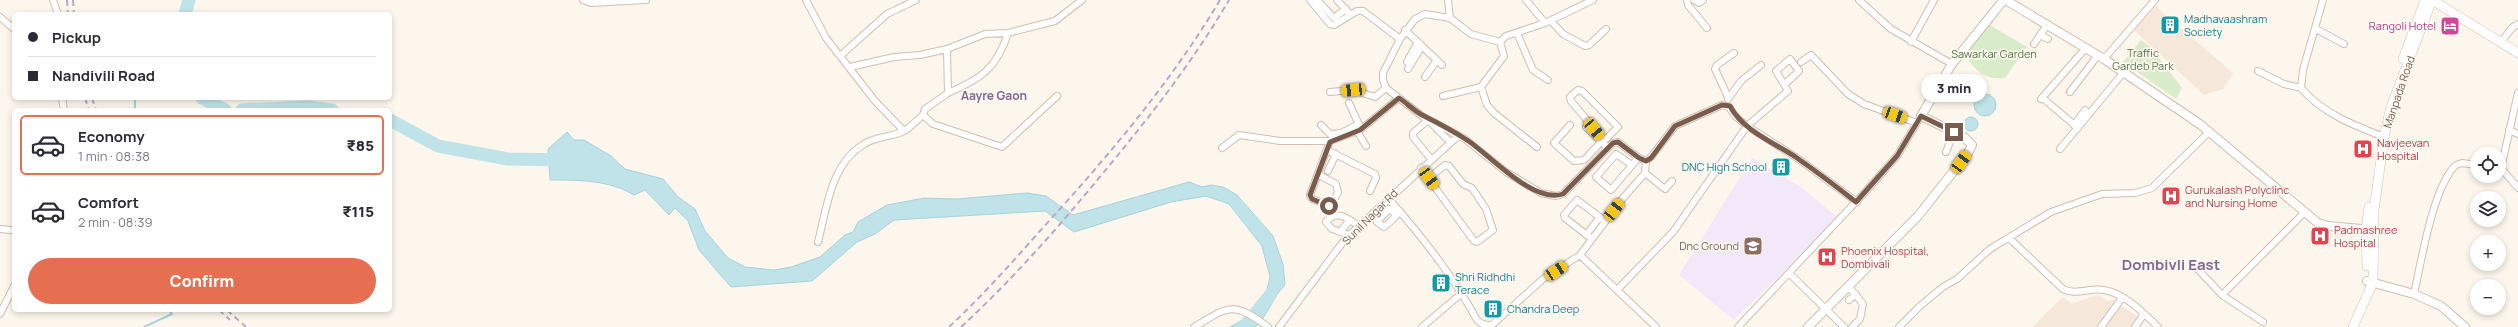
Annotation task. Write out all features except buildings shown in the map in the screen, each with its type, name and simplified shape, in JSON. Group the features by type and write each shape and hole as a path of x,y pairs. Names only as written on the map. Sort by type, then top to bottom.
{"main road":[{"name":"Manpada Road","path":"2353,327 2370,281 2370,230 2382,136 2390,96 2425,0"},
{"name":"Manpada Road","path":"2382,136 2432,0"},
{"path":"2432,0 2518,53"},
{"name":"Manpada Road","path":"2346,327 2370,281"}],"street":[{"path":"53,0 57,12"},
{"path":"583,0 591,3 646,0"},
{"path":"806,0 821,30 840,56 882,110 904,131"},
{"path":"840,56 887,14 916,0"},
{"path":"850,67 947,49 986,34 1008,33 1055,21 1082,0"},
{"path":"1310,0 1330,24 1334,25 1357,11 1363,11 1400,40"},
{"path":"1317,0 1334,18 1346,9"},
{"path":"1337,0 1351,16"},
{"path":"1448,0 1450,18"},
{"path":"1526,0 1548,22 1563,34 1585,46 1589,45 1606,29"},
{"path":"1687,0 1688,5 1707,28"},
{"path":"1694,0 1699,3 1703,0"},
{"path":"1859,0 1891,29 1911,42 1952,64"},
{"path":"1911,42 1934,0"},
{"path":"2070,92 2155,0"},
{"path":"2301,88 2303,70 2324,0"},
{"path":"1500,42 1506,36 1548,22 1591,1"},
{"path":"1738,327 1856,202 1897,156 1952,64 2005,1 2047,24 2085,49 2101,57 2209,132 2305,212 2323,225 2370,230"},
{"path":"1500,42 1471,34 1450,18 1425,14 1415,19 1405,30 1383,73 1383,80 1386,88 1422,116 1434,120 1471,143 1506,172 1548,196 1563,194 1613,143 1618,142 1638,158 1646,161"},
{"path":"0,17 12,27"},
{"path":"2034,44 2047,24"},
{"path":"2500,43 2513,26 2518,24"},
{"path":"2316,29 2344,44"},
{"path":"1405,30 1442,65"},
{"path":"818,242 830,196 843,163 854,151 866,143 904,131 923,115 925,109 948,93 974,82 988,71 1002,52 1008,33"},
{"path":"1517,33 1533,70 1548,80"},
{"path":"2040,34 2048,39"},
{"path":"1444,96 1481,87 1504,56 1500,42"},
{"path":"1407,66 1420,44"},
{"path":"947,49 948,93"},
{"path":"2076,126 2043,100 2085,49"},
{"path":"1728,97 1715,69 1717,65 1734,54"},
{"path":"1801,62 1811,55 1848,94 1864,104 1919,119 1954,132 1964,137 1972,145 1968,153 1918,216 1808,327"},
{"path":"1425,77 1436,60"},
{"path":"1726,105 1728,97 1741,81 1761,65"},
{"path":"2258,71 2284,84 2301,88 2314,103 2353,126 2382,136"},
{"path":"2076,126 2123,73"},
{"path":"1617,290 1673,232 1747,126 1786,93 1788,88 1785,84"},
{"path":"1481,87 1487,105 1494,113 1537,147"},
{"path":"1330,92 1353,90 1375,97 1386,88"},
{"path":"1578,90 1582,91 1618,127 1608,137 1602,138 1571,101 1570,98 1578,90"},
{"path":"2505,147 2518,93"},
{"path":"923,115 934,124 1002,147 1057,96"},
{"path":"1222,148 1239,135 1280,141 1332,141 1359,128 1399,98"},
{"path":"1349,103 1366,146"},
{"path":"1726,105 1747,126 1797,158 1856,202"},
{"path":"1646,161 1651,158 1675,126 1726,105"},
{"path":"2060,149 2086,110"},
{"path":"1431,159 1413,137 1413,133 1428,120 1450,142"},
{"path":"1319,175 1336,184 1338,192 1331,206 1311,197 1327,150 1332,141 1331,134 1321,125"},
{"path":"1570,125 1554,143 1574,161 1584,160 1601,142"},
{"path":"1586,126 1608,148"},
{"path":"1331,134 1359,128"},
{"path":"2509,130 2518,134"},
{"path":"1946,152 1954,132"},
{"path":"1899,327 1920,306 1943,287 1957,280 1990,249 2067,205 2106,193 2135,193 2152,188 2209,132"},
{"name":"Sunil Nagar Rd","path":"1279,327 1349,235 1458,136"},
{"path":"1608,137 1613,143"},
{"path":"1624,147 1619,155 1615,155 1597,176 1597,179 1611,190 1638,158"},
{"path":"1327,150 1375,174 1376,178 1370,191"},
{"path":"1328,170 1336,154"},
{"path":"1619,155 1632,165"},
{"path":"1584,160 1590,165"},
{"path":"1388,198 1398,213 1423,238 1462,293 1478,322 1485,326 1492,325 1543,279 1580,255 1605,221 1645,173 1646,161"},
{"path":"2414,294 2432,217 2443,186 2456,165 2462,163 2470,164"},
{"path":"1421,168 1474,241 1477,242 1493,230 1486,208 1472,188 1462,184 1449,166 1445,165 1429,178"},
{"path":"1645,173 1665,189 1672,181"},
{"path":"2506,175 2518,188"},
{"path":"1592,239 1565,218 1564,215 1577,200 1605,221"},
{"path":"2222,295 2305,212"},
{"path":"1349,235 1326,224 1331,216 1344,216 1359,226"},
{"path":"1586,235 1600,217"},
{"path":"1340,232 1350,220"},
{"path":"0,229 10,230"},
{"path":"2009,238 2067,291 2103,290 2122,298 2144,314 2158,327"},
{"path":"1580,255 1656,327"},
{"path":"2192,263 2222,295 2263,322"},
{"path":"1789,273 1844,327"},
{"path":"2370,281 2414,294 2441,306 2465,327"},
{"path":"1848,286 1862,301 1863,309 1860,319 1852,327"},
{"path":"0,314 12,290"},
{"path":"1422,327 1462,293"},
{"path":"1849,300 1856,294"},
{"path":"2101,327 2122,298"},
{"path":"1194,327 1225,308 1245,310 1267,326"},
{"path":"2135,327 2144,314"}],"shaded area":[{"path":"2155,6 2233,73 2223,89 2204,95 2134,30"},
{"name":"Dnc Ground","path":"1752,158 1801,187 1838,218 1734,320 1679,275"},
{"path":"2097,295 2108,301 2113,300 2144,321 2140,327 2032,327 2063,297 2072,304"}],"green space":[{"name":"Sawarkar Garden","path":"1988,24 2027,47 2005,78 1992,78 1982,74 1973,66 1966,55"},
{"name":"Traffic Gardeb Park","path":"2141,40 2151,47 2182,88 2176,99 2123,62"}],"water":[{"path":"1985,94 1993,97 1996,105 1993,113 1985,116 1977,113 1974,105 1977,97"},
{"path":"1968,117 1974,117 1978,121 1978,127 1974,131 1968,131 1964,127 1964,121"},
{"path":"567,132 574,140 584,140 611,156 625,169 663,179 678,197 695,209 705,231 728,258 745,267 774,270 791,267 820,257 845,235 853,232 858,222 887,205 924,198 956,199 1027,193 1046,196 1073,215 1189,182 1202,187 1211,185 1223,187 1237,195 1273,236 1283,264 1285,285 1277,295 1264,317 1255,327 1230,327 1257,312 1265,297 1270,277 1262,246 1229,204 1206,196 1171,202 1074,232 1045,211 894,220 875,234 857,242 812,281 731,287 699,250 688,221 675,208 669,215 645,190 634,195 614,186 594,182 550,180 548,149"}],"waterway":[{"path":"186,12 189,0"},
{"path":"135,100 135,108"},
{"path":"206,100 221,108"},
{"path":"286,108 316,108"},
{"path":"392,121 438,146 508,159 566,160"},
{"path":"1244,327 1271,294"},
{"path":"144,327 172,314 170,312"}],"railway":[{"path":"67,0 68,12"},
{"path":"73,0 74,12"},
{"path":"949,327 1006,269 1112,149 1180,62 1220,0"},
{"path":"961,327 980,310 1033,255 1117,156 1184,70 1229,0"},
{"path":"86,100 88,108"},
{"path":"93,100 95,108"},
{"path":"221,312 230,320"},
{"path":"229,312 246,327"}],"place":[{"name":"Madhavaashram Society","path":"2170,25"},
{"name":"Rangoli Hotel","path":"2450,26"},
{"name":"Navjeevan Hospital","path":"2363,149"},
{"name":"DNC High School","path":"1781,167"},
{"name":"Gurukalash Polyclinc and Nursing Home","path":"2171,196"},
{"name":"Padmashree Hospital","path":"2320,236"},
{"name":"Dnc Ground","path":"1753,246"},
{"name":"Phoenix Hospital, Dombivali","path":"1827,257"},
{"name":"Shri Ridhdhi Terace","path":"1441,283"},
{"name":"Chandra Deep","path":"1493,309"}],"district":[{"name":"Aayre Gaon","path":"994,96"},
{"name":"Dombivli East","path":"2171,265"}],"route":[{"path":"1329,206 1312,199 1310,195 1321,171 1330,142 1349,136 1360,130 1399,98 1422,116 1434,120 1447,130 1471,143 1506,172 1548,196 1563,194 1613,143 1618,142 1639,158 1646,161 1651,158 1675,126 1722,105 1730,106 1735,116 1747,126 1797,158 1856,202 1897,156 1921,116 1954,132"}]}
